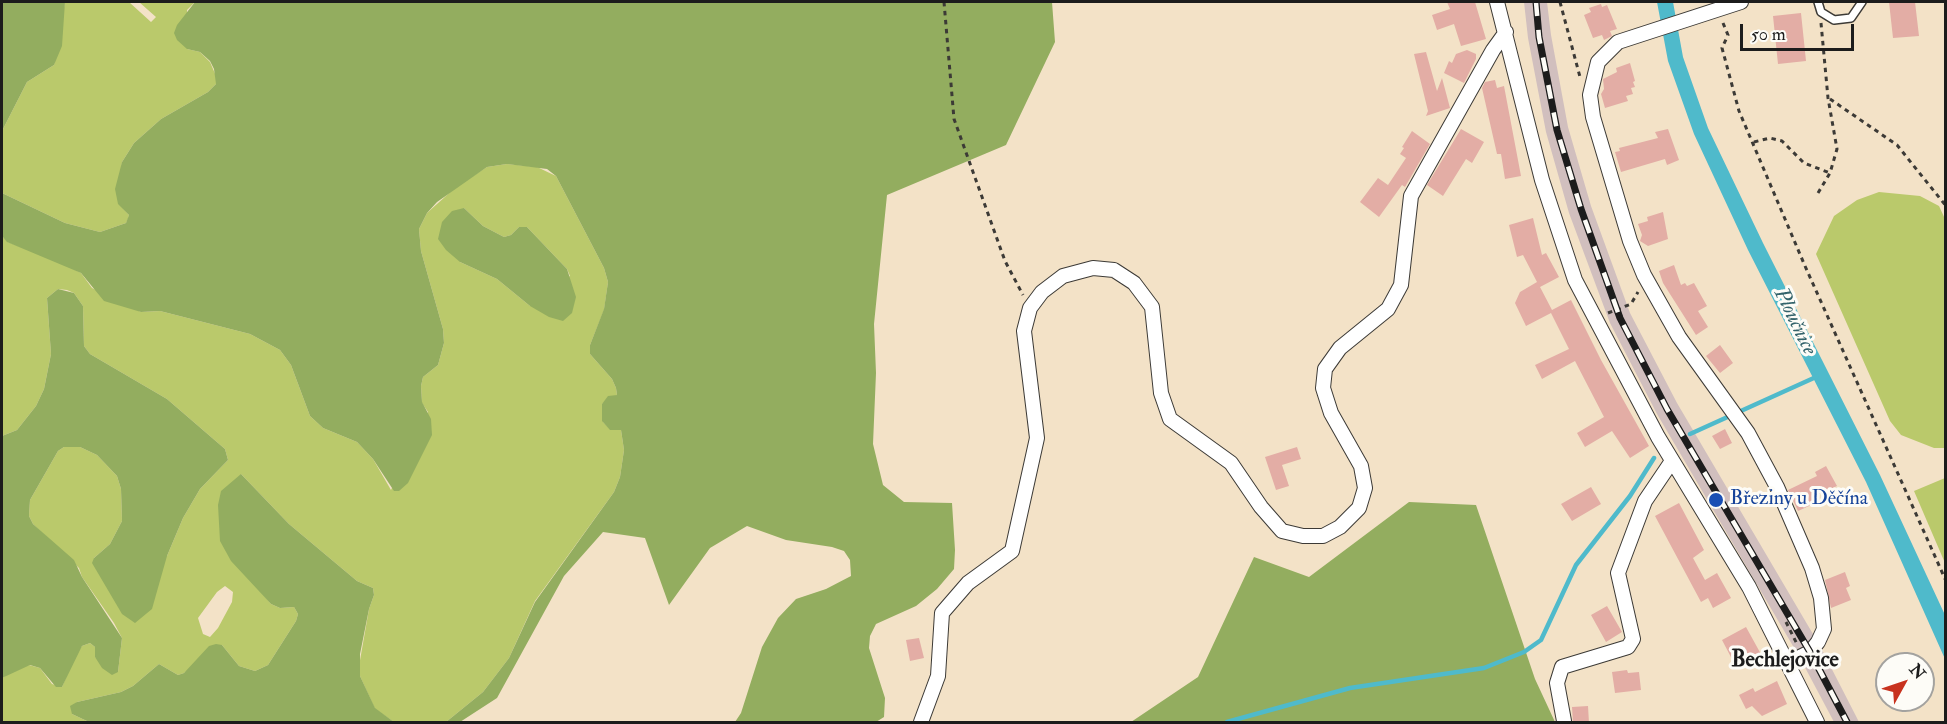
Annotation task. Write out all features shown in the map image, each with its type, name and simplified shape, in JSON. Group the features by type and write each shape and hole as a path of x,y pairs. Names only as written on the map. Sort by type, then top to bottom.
{"street":[{"path":"1497,2 1542,180 1575,280 1672,461 1749,587 1817,723"},
{"path":"1741,2 1633,35 1618,42 1598,62 1590,95 1593,117 1626,230 1644,275 1679,337 1740,420 1777,487 1799,535 1821,598 1824,629 1818,642 1803,655 1788,663"},
{"path":"921,723 938,676 942,613 968,583 1012,551 1037,438 1024,331 1030,308 1042,292 1063,276 1093,268 1114,270 1134,283 1152,306 1161,393 1170,419 1231,463 1261,507 1282,531 1303,536 1323,536 1340,527 1359,508 1365,489 1360,466 1331,413 1323,388 1326,369 1340,348 1388,309 1401,285 1411,196 1493,50 1506,32"},
{"path":"1564,721 1557,683 1562,667 1628,647 1633,639 1618,573 1645,501 1672,461"}],"lane":[{"path":"1818,2 1821,12 1834,20 1851,18 1862,2"}],"path":[{"path":"944,2 954,118 1005,261 1030,308"},
{"path":"1560,2 1578,73 1590,95"},
{"path":"1713,10 1728,29 1728,35 1722,48 1739,111 1754,142 1804,266 1946,581"},
{"path":"1818,193 1830,173 1837,149 1828,98 1821,12"},
{"path":"1828,98 1897,145 1946,206"},
{"path":"1754,142 1770,138 1782,141 1804,163 1830,173"},
{"path":"1595,317 1631,304 1644,275"},
{"path":"1786,622 1803,655"}],"shaded area":[{"path":"1524,2 1547,2 1568,127 1591,206 1630,313 1677,403 1820,646 1859,722 1834,722 1800,658 1657,414 1610,323 1569,213 1546,132 1528,38"}],"green space":[{"path":"2,2 65,2 62,46 54,65 27,82 2,131"},
{"path":"65,2 129,2 151,22 156,17 139,2 195,2 187,10 187,49 200,52 210,62 216,76 216,84 208,92 161,119 134,143 122,162 118,203 129,215 128,219 126,223 100,232 65,223 2,193 2,131 27,82 54,65"},
{"path":"195,2 1052,2 1055,42 1006,145 887,195 874,324 876,373 873,444 883,485 904,502 952,503 955,550 954,569 937,589 916,606 876,624 870,636 869,648 885,698 884,717 876,722 735,722 741,713 762,647 778,618 796,599 826,589 851,576 850,560 844,551 786,540 747,526 710,548 669,605 645,538 603,532 564,576 497,698 460,722 446,722 483,692 509,658 535,602 614,492 620,477 624,450 621,430 610,430 602,421 602,404 608,396 617,395 616,388 612,379 590,354 590,345 604,309 608,282 604,268 556,176 547,169 507,164 487,167 437,202 427,213 419,229 421,251 443,329 444,343 438,365 423,377 421,386 422,402 431,419 432,435 408,483 399,491 394,491 373,459 357,442 323,428 310,416 291,365 280,350 250,334 160,311 141,312 104,301 81,273 7,242 2,236 2,193 65,223 100,232 126,223 129,215 118,204 115,189 122,162 134,143 161,119 208,92 216,84 214,69 210,61 200,52 187,49 177,40 174,33 177,25"},
{"path":"507,164 537,167 556,176 604,268 608,282 604,310 590,345 590,354 612,379 616,388 617,395 602,404 603,422 610,429 621,430 624,450 620,477 614,492 535,601 509,658 483,692 446,722 394,722 375,709 360,676 359,666 369,609 374,595 373,588 357,581 289,524 241,474 262,593 271,604 280,608 294,607 298,614 296,621 268,665 255,671 239,666 222,645 184,673 178,675 159,664 133,686 121,692 77,702 72,714 89,722 2,722 2,678 17,669 29,665 40,668 52,684 62,687 76,654 82,646 90,643 95,647 95,657 118,672 122,638 114,623 82,577 79,568 33,524 29,516 30,500 58,451 64,447 80,447 97,455 117,476 121,489 122,521 110,544 94,558 167,556 183,518 200,489 228,460 225,449 167,399 90,354 84,346 83,306 74,293 58,289 47,298 51,354 44,389 36,406 17,430 2,436 2,236 8,242 81,273 92,288 141,312 160,311 250,334 280,350 291,365 310,416 323,428 357,442 373,459 391,490 428,412 422,403 423,377 438,365 444,343 443,329 421,251 419,229 427,213 456,187 487,167","holes":["464,208 483,226 504,237 511,235 519,227 527,227 567,269 570,276 530,306 497,279 460,262","225,586 233,592 232,602 218,628 210,637 203,634 198,618 217,592"]},
{"path":"1879,192 1920,196 1939,206 1945,219 1945,448 1934,448 1901,435 1890,421 1816,254 1834,216 1857,200"},
{"path":"464,208 483,226 504,237 511,235 519,227 527,227 567,269 576,297 572,313 563,321 549,317 530,306 497,279 460,262 446,250 438,239 442,222 452,211"},
{"path":"58,289 74,293 83,306 84,346 90,354 167,399 225,449 228,460 200,489 183,518 167,556 152,609 135,623 122,614 92,563 94,558 110,544 122,521 121,489 117,476 97,455 80,447 64,447 58,451 30,500 29,516 33,524 74,560 82,577 122,638 118,672 112,675 102,668 95,657 95,647 90,643 82,646 62,687 56,687 40,668 30,665 2,678 2,436 17,430 36,406 44,389 51,354 47,298"},
{"path":"241,474 289,524 357,581 373,588 374,595 360,654 360,676 375,708 394,722 89,722 72,714 70,706 77,702 121,692 133,686 159,664 178,675 184,673 209,646 216,644 222,645 239,666 255,671 268,665 296,621 298,614 294,607 280,608 271,604 231,561 220,541 218,505 221,491"},
{"path":"1945,478 1945,563 1914,491"},
{"path":"1409,502 1476,505 1535,679 1555,722 1131,722 1198,677 1254,557 1309,577"}],"water":[{"name":"Ploučnice","path":"1657,2 1673,2 1683,57 1708,128 1880,475 1945,615 1945,659 1866,482 1748,250 1694,134 1668,61"}],"building":[{"path":"1447,2 1475,2 1486,39 1461,46 1454,24 1437,30 1432,15 1450,9"},
{"path":"1889,2 1915,2 1919,36 1893,38"},
{"path":"1601,4 1602,7 1607,5 1617,29 1610,31 1612,36 1604,40 1602,35 1593,38 1584,15 1591,12 1589,8"},
{"path":"1801,13 1806,61 1778,64 1773,16"},
{"path":"1467,50 1476,54 1476,59 1464,83 1444,73 1449,61 1452,63 1456,54"},
{"path":"1426,52 1437,91 1442,78 1450,108 1426,116 1428,111 1414,54"},
{"path":"1630,63 1635,81 1633,82 1635,87 1631,88 1633,94 1626,96 1628,101 1605,108 1601,94 1604,89 1603,79 1617,72 1616,68"},
{"path":"1495,80 1497,88 1504,86 1521,176 1505,179 1501,154 1497,154 1482,88 1485,82"},
{"path":"1461,129 1484,142 1472,163 1466,159 1443,196 1427,185"},
{"path":"1668,129 1679,160 1667,165 1665,159 1621,172 1615,152 1620,151 1619,148 1658,138 1655,132"},
{"path":"1412,131 1430,144 1405,187 1402,185 1379,217 1360,202 1378,178 1388,185 1406,158 1400,154"},
{"path":"1663,212 1668,239 1648,246 1640,241 1642,235 1638,224 1648,221 1647,217"},
{"path":"1533,218 1542,255 1546,253 1559,277 1540,287 1552,310 1571,300 1601,360 1649,446 1630,458 1612,431 1585,447 1577,433 1604,417 1575,361 1542,379 1535,365 1569,349 1551,313 1526,326 1515,303 1520,292 1537,282 1523,255 1517,257 1509,225"},
{"path":"1674,265 1681,285 1685,283 1687,286 1694,283 1707,306 1698,311 1708,327 1696,335 1663,283 1659,271"},
{"path":"1720,345 1733,363 1720,373 1706,356"},
{"path":"1725,429 1732,443 1720,449 1712,436"},
{"path":"1297,447 1301,459 1282,465 1289,486 1276,490 1265,457"},
{"path":"1826,466 1837,486 1815,496 1818,502 1798,511 1788,490 1817,476 1815,472"},
{"path":"1591,487 1601,504 1572,521 1561,504"},
{"path":"1679,503 1704,550 1693,558 1705,580 1717,573 1731,598 1713,608 1708,598 1701,602 1655,516"},
{"path":"1845,572 1850,586 1846,588 1851,600 1831,608 1825,580"},
{"path":"1607,606 1622,632 1606,642 1591,615"},
{"path":"1746,627 1762,656 1742,667 1737,659 1733,661 1722,640"},
{"path":"919,638 924,658 910,661 906,640"},
{"path":"1627,670 1628,673 1639,672 1641,690 1615,693 1612,672"},
{"path":"1777,681 1787,704 1762,716 1752,706 1746,709 1739,695 1753,688 1755,692"},
{"path":"1588,706 1589,723 1573,723 1572,707"}],"waterway":[{"path":"1690,434 1816,377"},
{"path":"1227,722 1350,688 1484,668 1524,652 1541,640 1576,565 1630,496 1654,458"}],"railway":[{"path":"1536,2 1539,37 1557,130 1581,209 1620,318 1667,409 1810,652 1847,722"}],"place":[{"name":"Březiny u Děčína","path":"1716,500"}],"district":[{"name":"Bechlejovice","path":"1785,661"}]}
